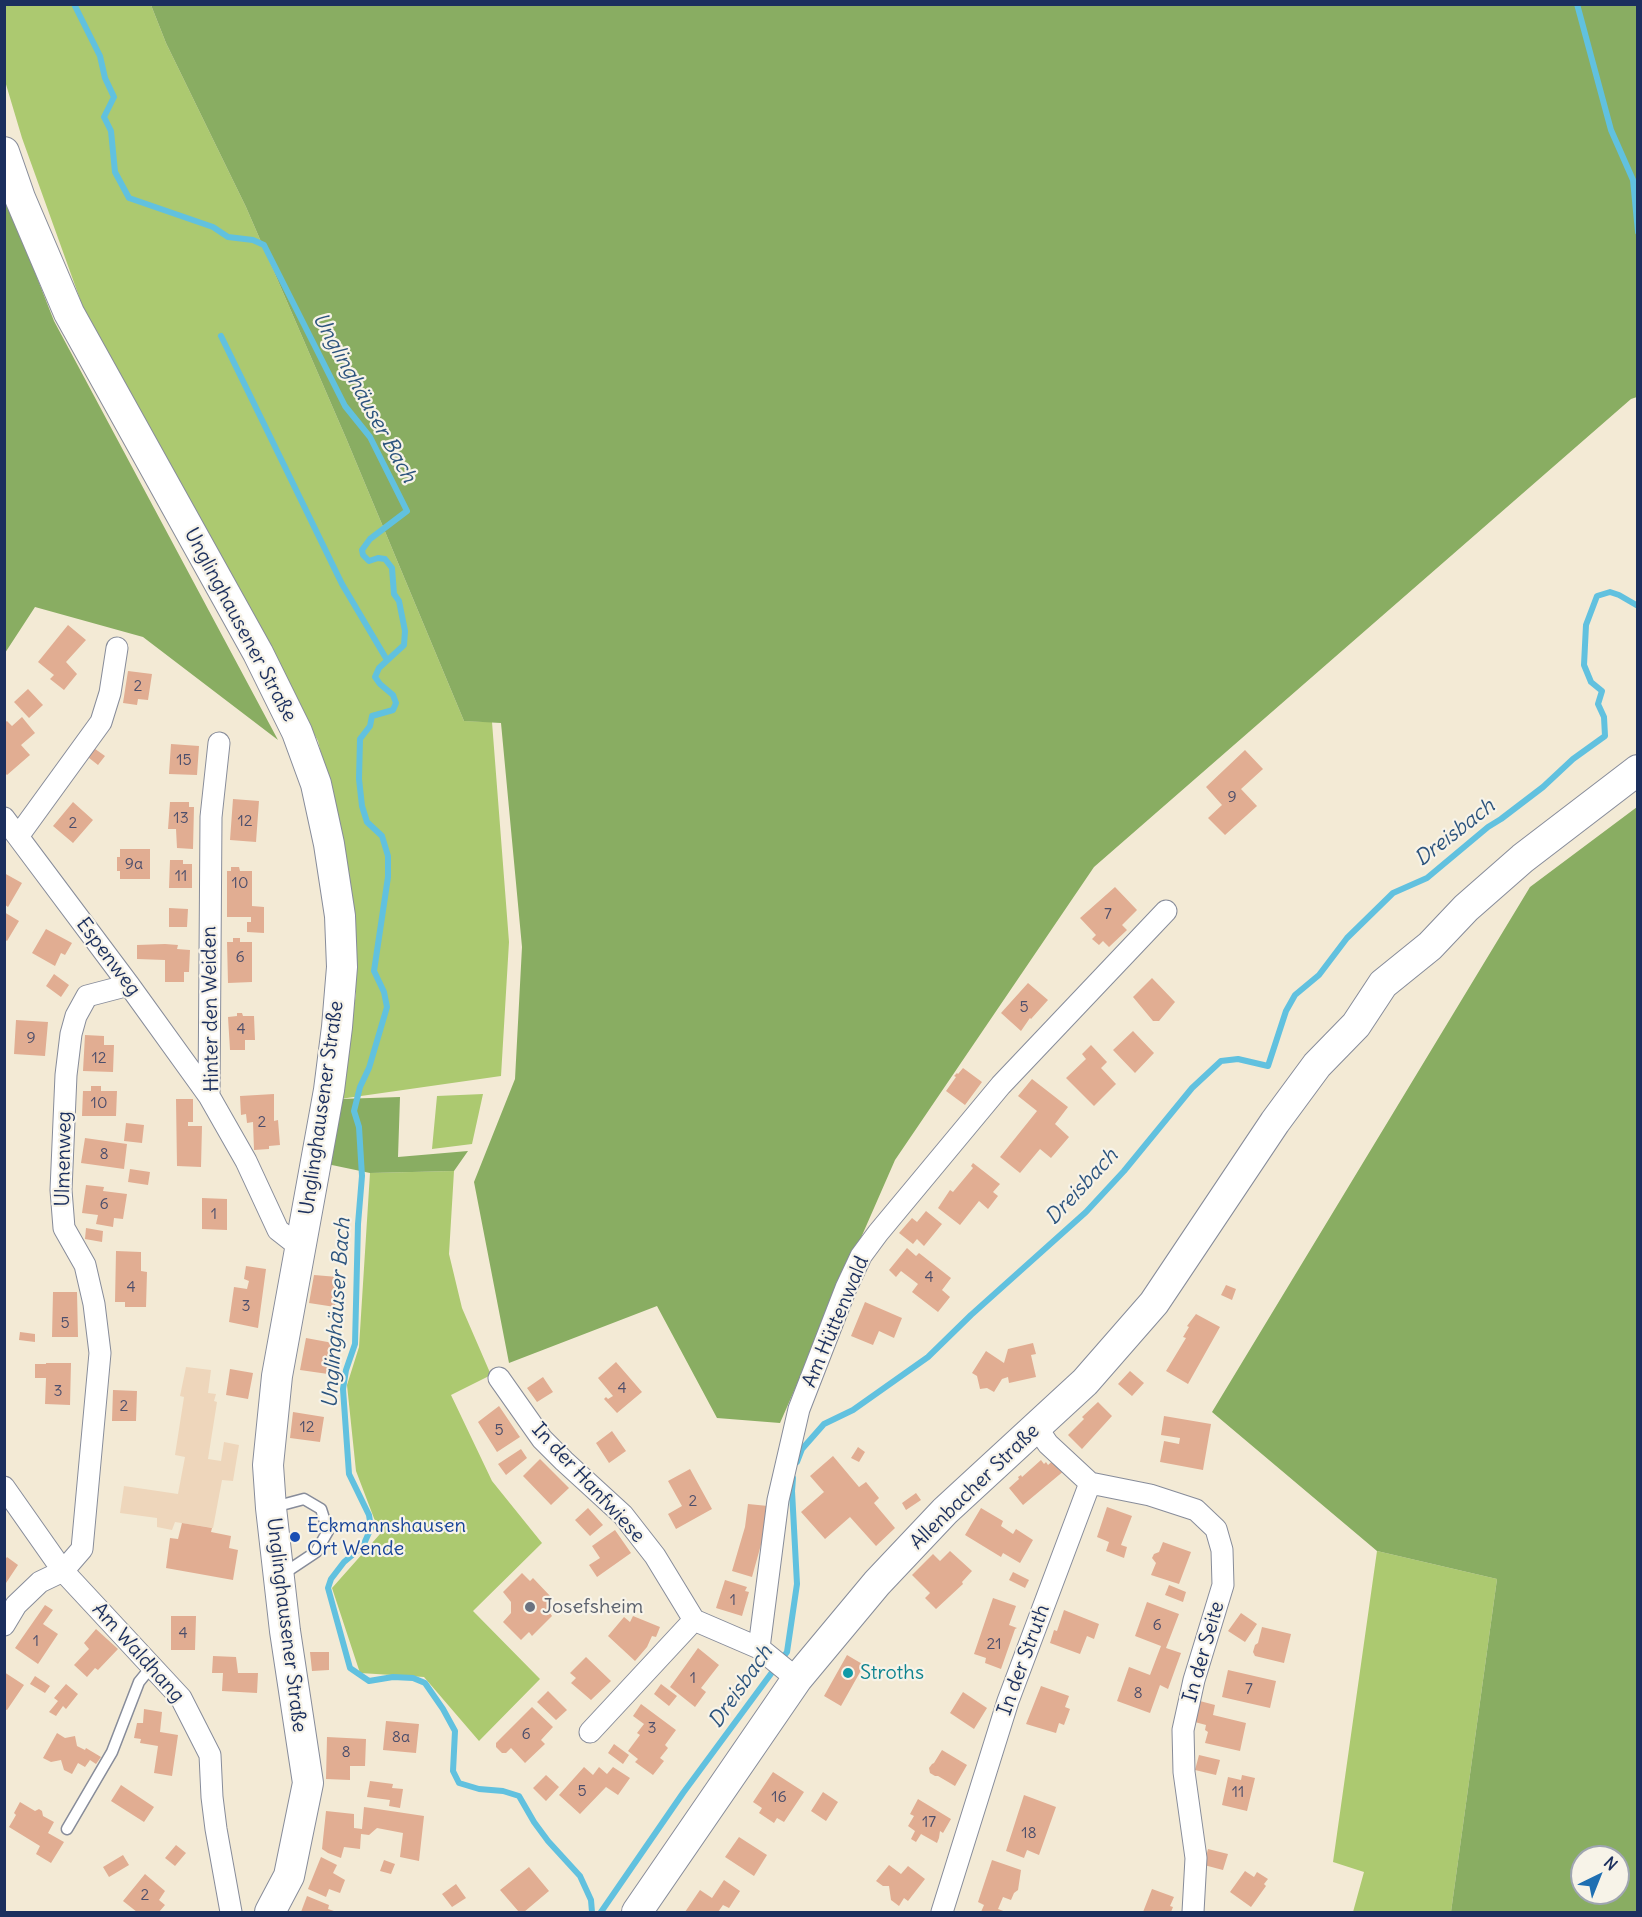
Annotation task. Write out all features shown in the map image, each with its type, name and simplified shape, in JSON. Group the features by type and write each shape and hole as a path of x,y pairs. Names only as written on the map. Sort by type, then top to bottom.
{"main road":[{"name":"Unglinghausener Straße","path":"4,152 20,198 69,313 258,653 297,732 316,783 329,844 340,916 342,967 329,1090 277,1376 268,1465 285,1631 308,1783 289,1876 270,1912"},
{"name":"Allenbacher Straße","path":"637,1912 778,1664 877,1583 945,1511 1085,1382 1154,1303 1275,1122 1317,1065 1356,1025 1383,984 1430,946 1466,908 1523,858 1638,770"}],"street":[{"path":"19,835 101,722 110,693 117,648"},
{"name":"Hinter den Weiden","path":"219,743 211,817 209,1096 246,1161 278,1230 301,1248"},
{"name":"Espenweg","path":"4,818 19,835 209,1096"},
{"name":"Am Hüttenwald","path":"778,1664 778,1500 800,1409 846,1288 861,1256 1001,1085 1166,911"},
{"name":"Ulmenweg","path":"63,1571 82,1549 100,1353 94,1304 85,1265 64,1228 61,1190 66,1075 76,1016 87,996 129,985"},
{"name":"In der Hanfwiese","path":"499,1378 542,1439 622,1515 655,1556 694,1620"},
{"path":"1037,1428 1048,1444 1090,1483"},
{"name":"In der Struth","path":"942,1912 1008,1701 1090,1483"},
{"name":"In der Seite","path":"1090,1483 1150,1496 1196,1510 1216,1529 1222,1550 1223,1585 1194,1680 1183,1730 1184,1772 1196,1858 1193,1912"},
{"name":"Am Waldhang","path":"4,1487 63,1571 181,1698 210,1755 216,1829 231,1912"},
{"path":"4,1625 16,1605 40,1582 63,1571"},
{"path":"590,1732 694,1620 778,1664"}],"lane":[{"path":"271,1508 304,1500 321,1509 328,1531 316,1552 280,1576"},
{"path":"67,1829 112,1752 139,1682 152,1666"}],"shaded area":[{"path":"186,1367 211,1370 208,1393 216,1394 214,1401 217,1402 208,1459 221,1461 224,1442 239,1445 233,1481 222,1480 213,1528 175,1522 172,1530 157,1527 157,1518 120,1513 124,1486 178,1494 185,1457 175,1455 184,1397 180,1396"}],"green space":[{"path":"4,5 151,5 166,43 246,207 346,438 464,721 492,722 509,942 501,1076 340,1099 356,994 344,847 318,741 85,313 22,138 5,81"},
{"path":"151,5 1637,5 1637,397 1631,399 1094,867 895,1160 780,1423 717,1418 657,1306 509,1363 474,1182 515,1079 522,947 501,723 464,721 346,438 246,207 166,43"},
{"path":"4,193 54,321 278,740 143,637 35,607 5,653"},
{"path":"1637,807 1637,1912 1451,1912 1497,1579 1377,1551 1212,1412 1530,887"},
{"path":"483,1094 472,1144 432,1149 437,1096"},
{"path":"400,1097 398,1157 468,1151 454,1171 370,1173 327,1164 340,1099"},
{"path":"454,1171 449,1254 462,1308 491,1375 451,1395 492,1481 542,1543 473,1611 540,1679 479,1741 424,1677 360,1673 332,1588 380,1534 356,1471 347,1385 359,1347 370,1173"},
{"path":"1377,1551 1497,1579 1451,1912 1353,1912 1364,1872 1333,1862"}],"building":[{"path":"68,625 86,640 66,662 77,674 64,690 50,679 54,675 38,662"},
{"path":"128,671 152,674 148,700 138,699 137,705 123,703"},
{"path":"28,689 43,705 29,718 14,702"},
{"path":"22,717 35,733 21,745 30,755 7,775 4,772 4,723 7,721 12,726"},
{"path":"171,744 199,746 197,775 169,774"},
{"path":"91,746 105,756 98,765 84,754"},
{"path":"1245,750 1263,769 1241,789 1257,806 1225,835 1208,818 1222,805 1206,787"},
{"path":"233,799 259,801 256,842 230,840"},
{"path":"73,802 93,820 73,843 53,826"},
{"path":"170,802 189,802 189,807 194,807 193,849 177,848 176,829 168,829"},
{"path":"120,849 150,849 150,879 120,879 120,871 117,871 117,857 120,857"},
{"path":"170,860 183,860 183,864 192,864 192,888 169,888"},
{"path":"231,867 239,867 240,871 252,871 252,906 264,907 264,933 247,932 247,922 251,922 251,917 227,917 227,871 231,871"},
{"path":"4,873 22,883 8,907 4,904"},
{"path":"1115,887 1137,910 1122,925 1127,930 1109,947 1103,941 1099,945 1092,939 1096,935 1080,918"},
{"path":"169,908 188,909 187,927 169,927"},
{"path":"4,912 19,921 7,941 4,939"},
{"path":"46,929 72,943 65,955 61,953 55,966 32,953"},
{"path":"233,938 240,938 240,942 252,942 252,982 228,983 227,942 233,942"},
{"path":"137,945 178,945 177,949 190,950 189,972 184,972 184,982 165,982 165,960 137,959"},
{"path":"54,974 69,985 61,997 46,986"},
{"path":"1152,978 1175,1002 1159,1021 1153,1021 1133,997"},
{"path":"1028,983 1048,1000 1021,1031 1001,1013"},
{"path":"237,1013 242,1013 243,1016 254,1016 255,1040 245,1040 245,1050 230,1050 228,1017 237,1016"},
{"path":"16,1020 48,1022 45,1056 14,1054"},
{"path":"1133,1031 1154,1053 1135,1073 1113,1050"},
{"path":"85,1035 104,1036 104,1045 114,1045 113,1072 83,1071"},
{"path":"1091,1045 1107,1062 1101,1068 1116,1084 1094,1106 1066,1078 1086,1059 1082,1054"},
{"path":"963,1068 982,1082 965,1105 946,1091 956,1077 954,1076"},
{"path":"1032,1079 1068,1107 1055,1124 1069,1137 1051,1158 1040,1149 1020,1173 1000,1157 1037,1111 1018,1096"},
{"path":"91,1086 101,1086 101,1091 117,1091 116,1116 82,1116 83,1091 91,1091"},
{"path":"274,1094 274,1121 278,1120 280,1145 269,1146 269,1149 254,1150 253,1122 247,1123 246,1114 241,1115 240,1096"},
{"path":"176,1099 193,1099 193,1122 188,1122 188,1126 202,1126 201,1167 177,1166"},
{"path":"126,1123 144,1125 142,1143 124,1141"},
{"path":"85,1138 127,1144 124,1169 81,1163"},
{"path":"973,1163 1000,1184 993,1192 998,1196 988,1209 979,1201 960,1225 938,1208 950,1190 953,1192 973,1168 971,1166"},
{"path":"130,1169 150,1172 148,1185 128,1182"},
{"path":"86,1185 104,1187 103,1191 127,1194 123,1219 114,1218 113,1227 96,1224 98,1215 82,1213"},
{"path":"202,1198 227,1199 227,1230 202,1229"},
{"path":"926,1211 942,1224 924,1246 917,1239 913,1244 899,1233 912,1218 917,1222"},
{"path":"86,1228 103,1231 102,1242 85,1239"},
{"path":"907,1248 916,1256 919,1253 951,1278 942,1290 950,1297 938,1312 912,1292 918,1284 901,1271 896,1277 889,1270"},
{"path":"116,1251 141,1252 141,1271 147,1272 146,1307 125,1307 125,1302 115,1302"},
{"path":"246,1266 266,1269 258,1328 229,1322 234,1287 247,1289 249,1281 244,1279"},
{"path":"314,1275 338,1277 335,1307 309,1303"},
{"path":"1226,1285 1236,1289 1232,1300 1221,1295"},
{"path":"53,1292 77,1292 78,1337 52,1337"},
{"path":"865,1302 902,1318 894,1338 879,1331 873,1345 851,1336"},
{"path":"1196,1314 1220,1327 1188,1384 1166,1371 1186,1338 1183,1337 1189,1327 1187,1326"},
{"path":"20,1332 35,1334 35,1342 19,1340"},
{"path":"306,1338 333,1343 328,1374 300,1370"},
{"path":"1033,1343 1036,1354 1031,1355 1036,1377 1009,1383 1008,1377 1002,1379 994,1392 987,1388 980,1389 977,1376 972,1373 986,1351 1004,1363 1008,1349"},
{"path":"616,1362 642,1392 617,1413 604,1399 613,1396 598,1378"},
{"path":"71,1363 70,1405 45,1404 46,1378 35,1378 35,1364"},
{"path":"230,1369 253,1373 248,1399 226,1395"},
{"path":"1130,1371 1144,1383 1132,1396 1118,1384"},
{"path":"543,1377 553,1392 537,1402 527,1388"},
{"path":"113,1390 137,1391 136,1421 112,1421"},
{"path":"1098,1402 1112,1416 1082,1449 1068,1435"},
{"path":"499,1406 520,1437 497,1452 478,1422"},
{"path":"293,1412 324,1417 320,1442 290,1438"},
{"path":"1164,1416 1211,1424 1203,1470 1160,1462 1164,1441 1179,1444 1180,1438 1161,1435"},
{"path":"612,1431 626,1451 609,1463 596,1443"},
{"path":"858,1447 865,1452 859,1462 851,1458"},
{"path":"521,1449 527,1458 506,1475 498,1464"},
{"path":"833,1456 859,1487 866,1482 879,1498 874,1503 895,1528 876,1546 850,1517 825,1539 801,1512 824,1492 810,1476"},
{"path":"1056,1458 1065,1470 1023,1505 1009,1488 1019,1479 1018,1477 1021,1475 1022,1477 1041,1460 1048,1465"},
{"path":"540,1459 569,1488 551,1505 523,1476"},
{"path":"690,1469 712,1509 676,1529 668,1514 682,1506 668,1481"},
{"path":"916,1493 921,1500 906,1510 902,1503"},
{"path":"748,1504 768,1506 767,1523 752,1577 732,1571 745,1527"},
{"path":"1107,1507 1132,1516 1121,1545 1127,1547 1124,1558 1106,1551 1109,1542 1097,1537"},
{"path":"588,1508 603,1525 590,1536 575,1520"},
{"path":"981,1508 1003,1521 1001,1526 1013,1534 1016,1529 1033,1540 1020,1563 1003,1553 1001,1557 965,1535"},
{"path":"182,1523 212,1528 211,1532 231,1536 229,1548 238,1550 233,1580 166,1568 170,1538 178,1539"},
{"path":"615,1530 631,1553 597,1577 589,1565 600,1558 592,1546"},
{"path":"1163,1542 1191,1552 1179,1584 1151,1575 1156,1563 1152,1558 1159,1552"},
{"path":"950,1551 972,1571 962,1582 963,1584 936,1609 925,1598 930,1593 912,1575 933,1554 940,1561"},
{"path":"7,1557 18,1565 4,1586 4,1561"},
{"path":"1013,1572 1029,1580 1025,1588 1009,1580"},
{"name":"Josefsheim","path":"522,1573 530,1581 533,1578 552,1598 549,1601 549,1612 552,1616 532,1636 529,1632 521,1640 503,1622 511,1613 511,1602 503,1592"},
{"path":"725,1580 747,1587 745,1591 749,1592 742,1616 716,1608"},
{"path":"1169,1585 1186,1592 1183,1602 1165,1595"},
{"path":"993,1598 1016,1606 1009,1625 1017,1628 1001,1669 985,1663 986,1658 974,1654"},
{"path":"1147,1602 1179,1614 1166,1648 1181,1653 1168,1689 1160,1685 1150,1713 1117,1701 1129,1667 1150,1675 1161,1646 1135,1636"},
{"path":"45,1605 53,1610 43,1624 58,1634 38,1664 15,1648"},
{"path":"1064,1610 1099,1624 1094,1639 1087,1636 1080,1654 1050,1643"},
{"path":"1241,1613 1257,1624 1245,1642 1228,1631"},
{"path":"171,1616 196,1616 195,1650 171,1650"},
{"path":"633,1616 660,1627 656,1637 652,1636 647,1647 635,1661 608,1636 624,1617 630,1622"},
{"path":"1262,1627 1291,1634 1284,1663 1255,1656 1253,1652"},
{"path":"96,1629 118,1649 98,1670 95,1668 87,1677 74,1665 89,1649 84,1643"},
{"path":"698,1648 719,1665 701,1688 706,1692 695,1707 670,1687"},
{"path":"310,1652 329,1652 329,1670 312,1671"},
{"name":"Stroths","path":"847,1655 864,1665 841,1706 824,1696"},
{"path":"213,1656 236,1657 238,1673 258,1673 257,1693 222,1691 223,1673 212,1673"},
{"path":"586,1657 611,1681 591,1700 571,1683 576,1678 570,1673"},
{"path":"1228,1670 1276,1681 1270,1708 1222,1697"},
{"path":"4,1672 24,1685 7,1710 4,1709"},
{"path":"35,1676 50,1686 45,1693 30,1684"},
{"path":"66,1684 78,1694 66,1709 63,1706 56,1716 49,1712 58,1701 54,1698"},
{"path":"661,1684 677,1696 669,1706 654,1694"},
{"path":"1041,1686 1069,1696 1065,1707 1070,1709 1064,1725 1059,1723 1056,1733 1026,1724"},
{"path":"548,1691 567,1710 556,1720 537,1702"},
{"path":"963,1692 987,1708 974,1729 950,1713"},
{"path":"1196,1700 1215,1705 1213,1715 1246,1723 1240,1751 1205,1743 1208,1732 1205,1730 1206,1725 1191,1721"},
{"path":"641,1704 676,1730 665,1745 668,1748 660,1758 664,1761 653,1775 635,1762 638,1759 628,1751 640,1735 637,1733 644,1724 633,1716"},
{"path":"532,1707 553,1727 541,1740 545,1744 525,1763 511,1748 506,1753 502,1753 496,1747 496,1743"},
{"path":"144,1709 162,1712 160,1732 178,1735 172,1776 154,1773 158,1746 140,1743 141,1739 134,1738 137,1723 143,1723"},
{"path":"386,1721 419,1724 416,1753 383,1750"},
{"path":"57,1733 65,1738 75,1736 77,1746 85,1750 86,1748 101,1757 96,1764 90,1760 85,1767 78,1763 72,1774 64,1770 61,1760 51,1762 43,1758"},
{"path":"327,1737 366,1739 365,1766 350,1766 350,1780 326,1779"},
{"path":"614,1744 629,1755 623,1764 608,1753"},
{"path":"942,1750 967,1765 955,1786 930,1773 929,1768"},
{"path":"1199,1755 1220,1760 1216,1775 1195,1770"},
{"path":"584,1767 593,1775 599,1767 607,1774 613,1767 630,1778 618,1795 606,1787 580,1814 559,1795"},
{"path":"773,1772 804,1792 784,1822 777,1818 774,1823 759,1813 762,1808 753,1802"},
{"path":"546,1775 559,1787 546,1801 533,1788"},
{"path":"1242,1775 1255,1778 1247,1811 1222,1805 1228,1777 1241,1780"},
{"path":"370,1781 393,1784 392,1788 403,1789 400,1808 389,1806 390,1800 367,1797"},
{"path":"121,1785 154,1807 144,1822 111,1801"},
{"path":"823,1792 838,1802 826,1821 811,1811"},
{"path":"1024,1795 1056,1807 1039,1855 1027,1850 1024,1858 1006,1851"},
{"path":"918,1799 951,1819 943,1833 940,1831 937,1843 921,1834 916,1842 911,1839 915,1831 908,1826 914,1816 910,1814"},
{"path":"20,1802 35,1811 39,1809 43,1816 54,1822 48,1833 64,1842 51,1863 36,1854 40,1846 9,1827"},
{"path":"364,1807 424,1816 419,1861 400,1857 403,1833 377,1828 369,1835 361,1834 360,1849 344,1847 341,1858 322,1849 326,1811 354,1814 354,1828 362,1829"},
{"path":"739,1837 767,1855 754,1876 725,1857"},
{"path":"176,1845 186,1853 175,1866 165,1858"},
{"path":"1208,1849 1228,1854 1223,1870 1204,1865"},
{"path":"123,1855 129,1865 109,1877 103,1867"},
{"path":"321,1857 337,1865 333,1873 345,1880 340,1893 329,1889 326,1897 308,1889"},
{"path":"384,1860 395,1864 391,1874 380,1871"},
{"path":"992,1860 1021,1870 1018,1890 1011,1900 1003,1897 998,1909 1006,1912 981,1912 984,1905 978,1902"},
{"path":"889,1865 901,1874 908,1866 925,1879 908,1901 904,1898 899,1906 891,1900 889,1886 883,1886 876,1881"},
{"path":"529,1867 549,1891 524,1912 519,1912 500,1890"},
{"path":"1245,1871 1254,1877 1257,1872 1268,1879 1264,1884 1266,1886 1251,1907 1230,1892"},
{"path":"145,1874 165,1891 159,1900 165,1905 159,1912 137,1912 123,1901"},
{"path":"724,1880 740,1891 729,1908 723,1905 718,1912 685,1912 700,1890 712,1898"},
{"path":"456,1884 466,1898 452,1907 442,1894"},
{"path":"1152,1889 1174,1897 1170,1906 1173,1907 1171,1912 1143,1912"},
{"path":"307,1896 329,1905 328,1909 337,1912 301,1912"}],"waterway":[{"name":"Unglinghäuser Bach","path":"74,4 100,56 105,78 114,97 104,117 111,131 115,172 129,198 213,227 228,237 253,240 264,245 345,406 370,437 407,511 370,539 362,550 363,555 369,561 378,558 385,559 392,568 394,594 399,601 405,631 404,645 379,668 375,677 393,695 396,703 393,710 372,716 370,726 360,739 359,779 362,806 367,822 382,836 388,856 388,877 374,971 384,992 387,1007 354,1111 359,1127 362,1176 358,1224 355,1344 346,1370 343,1389 349,1474 369,1515 371,1528 363,1546 344,1562 331,1579 328,1588 350,1668 369,1681 393,1677 413,1678 425,1683 455,1731 453,1771 459,1783 519,1796 548,1841 580,1876 591,1900 592,1912"},
{"path":"1577,4 1611,130 1633,180 1638,232"},
{"path":"221,336 342,584 387,660"},
{"name":"Dreisbach","path":"797,1462 802,1449 824,1424 853,1410 928,1357 971,1315 1086,1212 1124,1171 1192,1088 1221,1061 1238,1059 1268,1066 1286,1011 1295,995 1319,975 1347,938 1393,893 1427,878 1488,827 1543,787 1573,759 1605,736 1604,717 1598,704 1602,691 1591,682 1584,665 1586,625 1597,596 1610,592 1638,606"},
{"name":"Dreisbach","path":"601,1912 683,1793 787,1652 797,1584 793,1478"}],"place":[{"name":"Eckmannshausen Ort Wende","path":"295,1537"},
{"name":"Josefsheim","path":"530,1607"},
{"name":"Stroths","path":"848,1673"}]}
